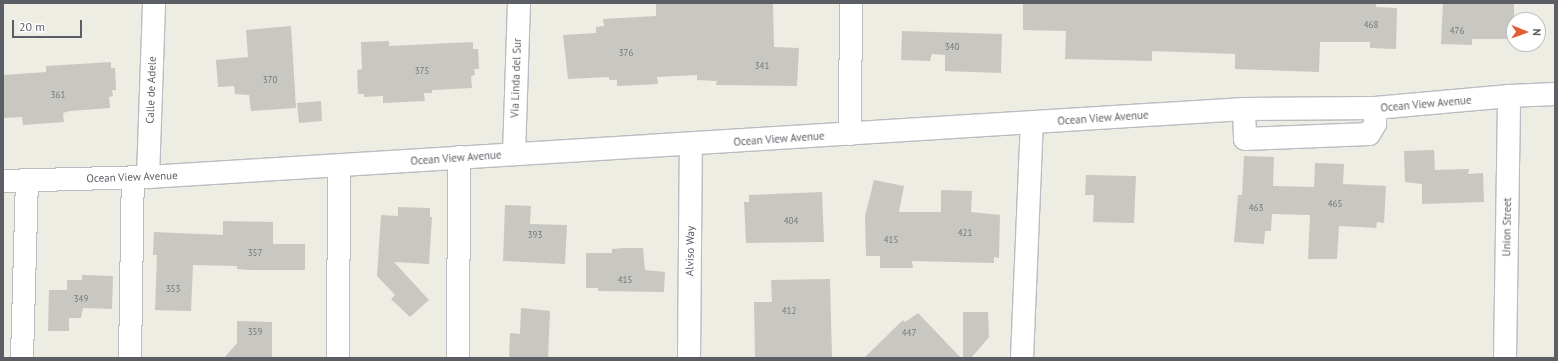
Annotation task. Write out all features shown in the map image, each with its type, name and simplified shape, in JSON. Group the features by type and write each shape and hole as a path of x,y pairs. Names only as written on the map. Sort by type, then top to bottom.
{"street":[{"name":"Calle de Adele","path":"130,358 140,177 154,3"},
{"name":"Via Linda del Sur","path":"514,154 518,3"},
{"path":"850,134 851,3"},
{"name":"Ocean View Avenue","path":"3,181 140,177 339,166 459,157 692,144 1244,109 1375,108 1509,96 1555,94"},
{"name":"Union Street","path":"1505,358 1509,96"},
{"path":"1244,109 1245,139 1370,134 1375,124 1375,108"},
{"path":"1326,109 1327,136"},
{"path":"1022,358 1032,123"},
{"name":"Alviso Way","path":"689,358 692,144"},
{"path":"458,358 459,157"},
{"path":"338,358 339,166"},
{"path":"22,358 28,180"}],"building":[{"path":"656,3 773,3 774,47 799,48 797,86 716,85 717,81 697,80 697,75 657,77 658,84 617,86 617,80 609,80 609,77 568,79 563,35 596,33 596,27 604,26 603,19 656,16"},
{"path":"1023,3 1376,3 1376,7 1397,8 1396,49 1370,48 1370,42 1320,42 1319,72 1235,69 1235,54 1152,51 1152,61 1065,59 1066,31 1023,30"},
{"path":"1443,3 1514,3 1514,12 1506,12 1506,39 1472,39 1472,45 1441,44"},
{"path":"291,26 296,108 251,111 249,95 235,94 234,86 218,87 216,60 248,57 246,30"},
{"path":"902,31 1002,34 1001,73 945,71 945,55 932,54 930,61 901,60"},
{"path":"389,41 389,46 473,42 473,49 478,49 479,69 474,69 475,75 471,76 472,88 432,90 432,93 424,93 425,101 383,103 383,96 364,97 364,94 358,94 357,70 362,69 361,42"},
{"path":"111,62 111,68 115,68 116,90 112,90 113,96 109,97 110,108 70,111 63,113 64,122 23,125 22,117 3,118 3,75 46,72 46,66"},
{"path":"321,101 322,121 299,123 297,103"},
{"path":"1434,150 1435,170 1469,169 1468,174 1483,173 1484,202 1422,204 1422,184 1405,182 1404,151"},
{"path":"1244,156 1274,157 1273,186 1314,187 1315,163 1344,164 1343,184 1386,186 1384,223 1377,222 1376,228 1339,226 1337,259 1308,259 1310,215 1272,214 1271,231 1265,231 1264,244 1234,242 1238,195 1242,195"},
{"path":"1086,175 1136,176 1134,223 1093,222 1094,195 1085,195"},
{"path":"874,180 904,186 899,212 941,212 941,190 972,191 971,212 1000,215 999,258 994,257 994,263 912,261 913,268 880,268 880,256 866,256 865,216"},
{"path":"822,192 824,242 746,243 744,202 749,202 749,195"},
{"path":"505,205 531,206 530,224 567,225 565,264 503,261"},
{"path":"398,207 430,208 430,217 432,217 429,264 394,262 429,300 410,317 391,299 395,295 377,276 381,215 398,216"},
{"path":"223,221 273,222 273,244 305,244 305,270 251,270 237,269 237,266 193,265 191,311 155,310 157,255 153,255 154,232 223,235"},
{"path":"643,248 645,270 665,272 664,292 598,291 598,288 586,288 586,253 612,253 612,249"},
{"path":"82,275 113,276 112,309 83,308 81,318 69,318 69,331 48,331 49,290 67,290 67,280 82,280"},
{"path":"830,279 832,358 755,358 754,302 772,302 771,280"},
{"path":"521,308 550,311 548,358 509,358 510,333 520,334"},
{"path":"963,312 988,312 989,337 971,358 963,358"},
{"path":"918,313 961,358 864,358 903,320 905,322"},
{"path":"237,321 272,322 272,358 224,358 237,343"}]}
